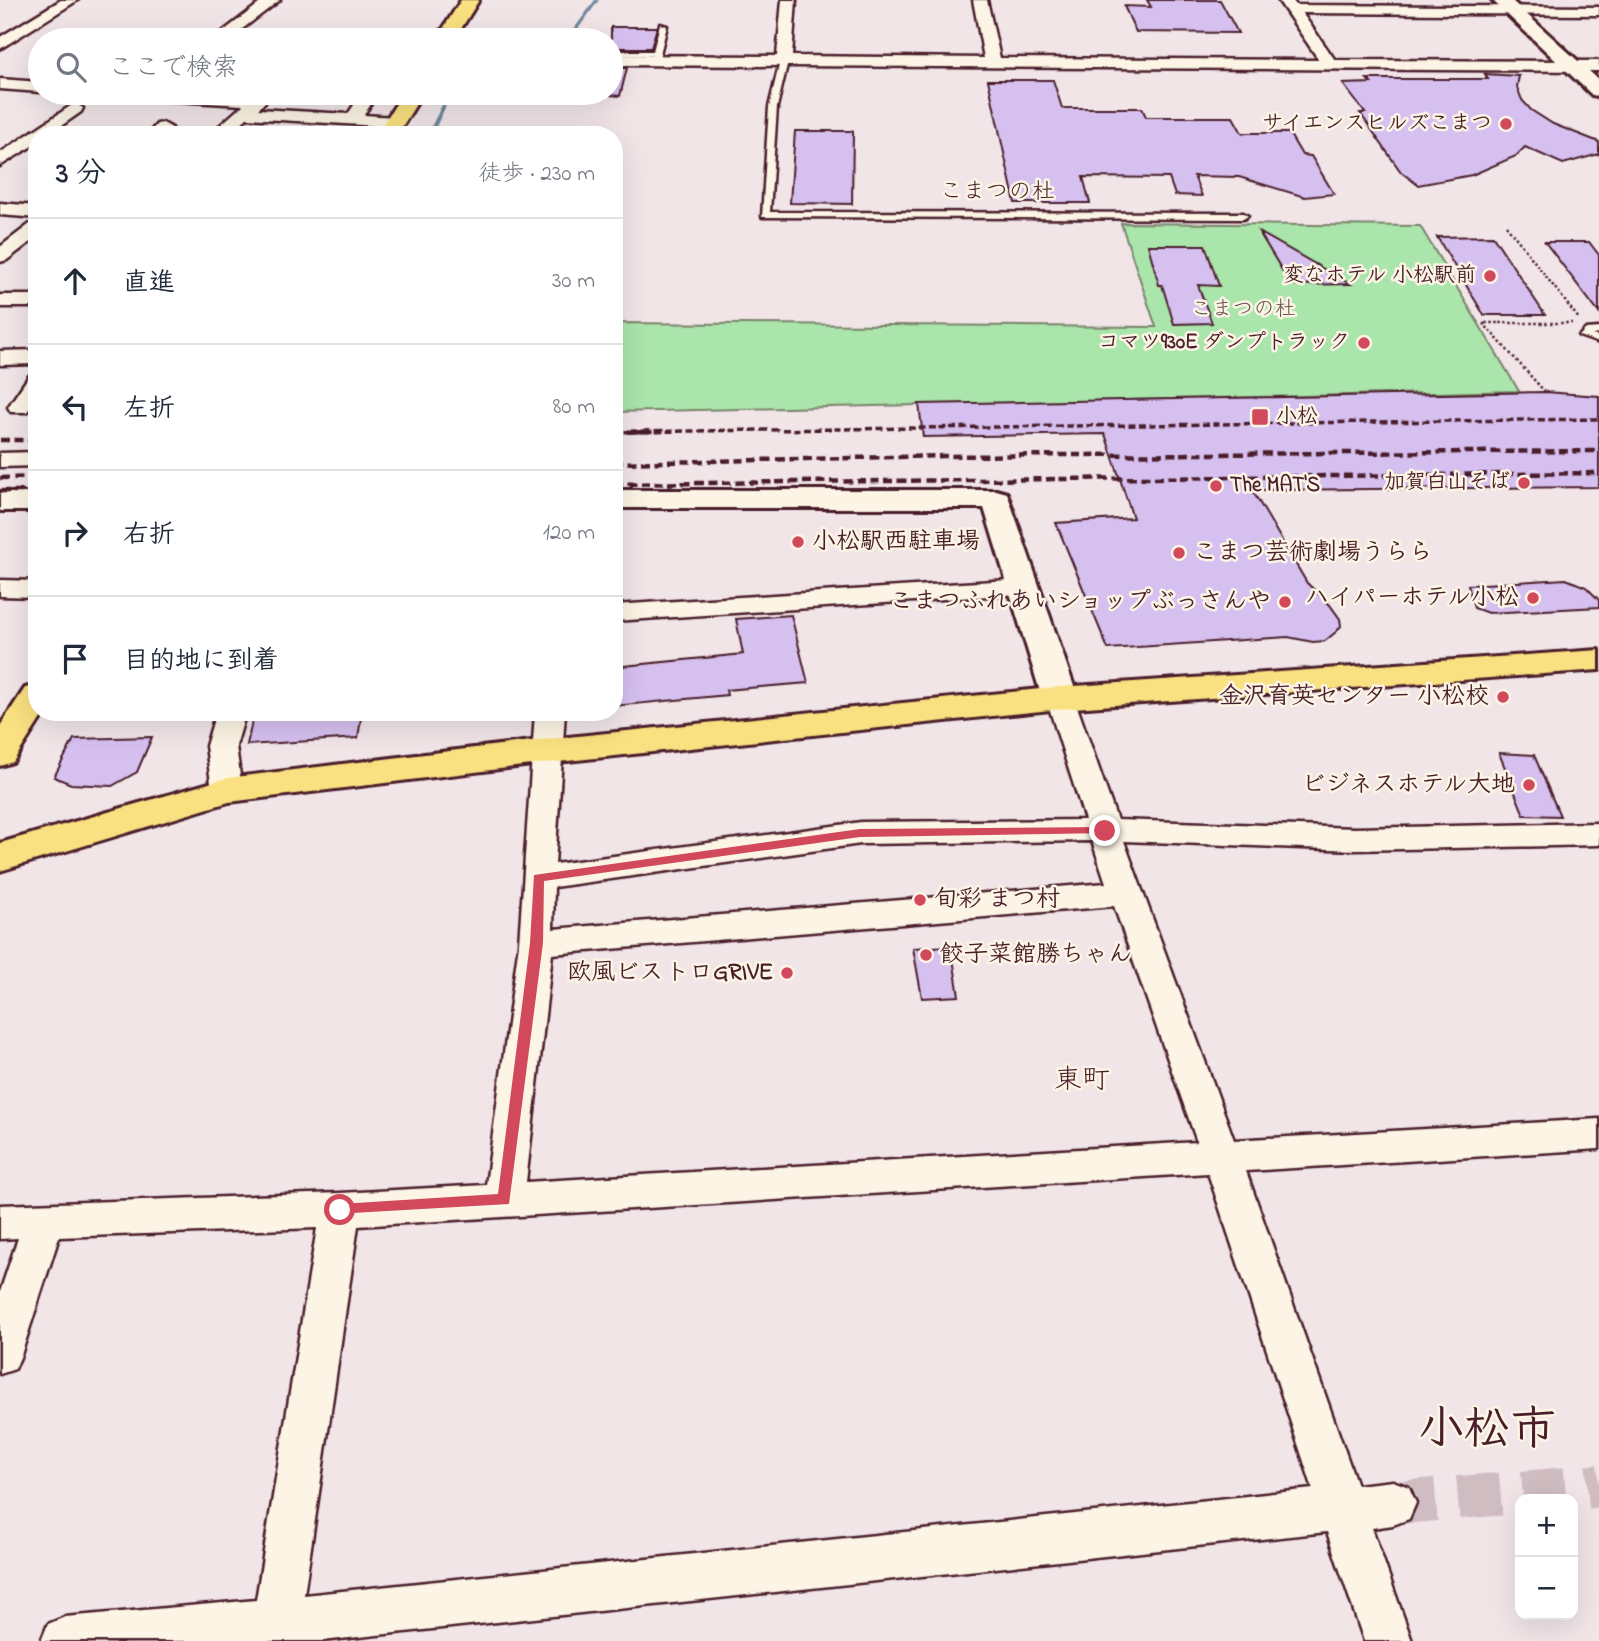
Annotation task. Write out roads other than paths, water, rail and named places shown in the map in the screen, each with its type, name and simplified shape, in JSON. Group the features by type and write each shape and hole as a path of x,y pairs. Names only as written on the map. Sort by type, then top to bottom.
{"main road":[{"path":"452,28 470,0"},
{"path":"391,126 405,105"},
{"path":"0,857 227,790 548,751 1060,698 1599,660"},
{"path":"0,754 28,710"}],"street":[{"path":"0,44 71,0"},
{"path":"235,28 273,0"},
{"path":"784,61 789,0"},
{"path":"980,0 993,61"},
{"path":"1288,4 1329,63"},
{"path":"1288,4 1507,5 1599,11"},
{"path":"1507,5 1599,91"},
{"path":"623,59 656,56 784,61 1599,66"},
{"path":"0,84 28,86"},
{"path":"229,126 253,105"},
{"path":"312,126 328,105"},
{"path":"352,120 362,105"},
{"path":"50,126 75,108"},
{"path":"244,113 352,120 380,126"},
{"path":"0,161 28,141"},
{"path":"0,209 28,211"},
{"path":"0,256 28,235"},
{"path":"0,358 28,357"},
{"path":"19,407 28,394"},
{"path":"0,460 28,459"},
{"path":"623,499 996,499 1126,893 1221,1156 1388,1641"},
{"path":"0,502 28,502"},
{"path":"623,612 1025,587"},
{"path":"0,588 28,589"},
{"path":"227,790 221,746 229,721"},
{"path":"504,1200 536,943 550,721"},
{"path":"538,878 860,833 1105,831 1355,839 1599,835"},
{"path":"536,943 1126,893"},
{"path":"0,1222 340,1210 1599,1134"},
{"path":"274,1631 340,1210"},
{"path":"0,1355 44,1221"},
{"path":"65,1641 274,1631 1393,1503"}],"lane":[{"path":"623,54 656,56 663,26"},
{"path":"784,61 773,107 765,215 1243,216"},
{"path":"1599,331 1590,331 1584,336 1599,340"}],"waterway":[{"path":"577,28 597,0"},
{"path":"434,126 444,105"}],"tunnel":[{"path":"1393,1503 1599,1486"}],"railway":[{"path":"623,432 1599,419"},
{"path":"623,432 667,431"},
{"path":"0,440 28,440"},
{"path":"623,463 944,456 1599,451"},
{"path":"623,484 1599,473"},
{"path":"0,478 28,477"},
{"path":"0,491 28,491"}],"place":[{"name":"サイエンスヒルズこまつ","path":"1506,124"},
{"name":"変なホテル 小松駅前","path":"1490,276"},
{"name":"コマツ930E ダンプトラック","path":"1364,343"},
{"name":"小松","path":"1260,417"},
{"name":"加賀白山そば","path":"1524,483"},
{"name":"The MAT'S","path":"1216,486"},
{"name":"小松駅西駐車場","path":"798,542"},
{"name":"こまつ芸術劇場うらら","path":"1179,553"},
{"name":"ハイパーホテル小松","path":"1533,598"},
{"name":"こまつふれあいショップぶっさんや","path":"1285,602"},
{"name":"金沢育英センター 小松校","path":"1503,697"},
{"name":"ビジネスホテル大地","path":"1529,785"},
{"name":"旬彩 まつ村","path":"920,900"},
{"name":"餃子菜館勝ちゃん","path":"926,955"},
{"name":"欧風ビストロGRIVE","path":"787,973"}],"district":[{"name":"こまつの杜","path":"997,192"},
{"name":"東町","path":"1082,1081"},
{"name":"小松市","path":"1487,1431"}]}
